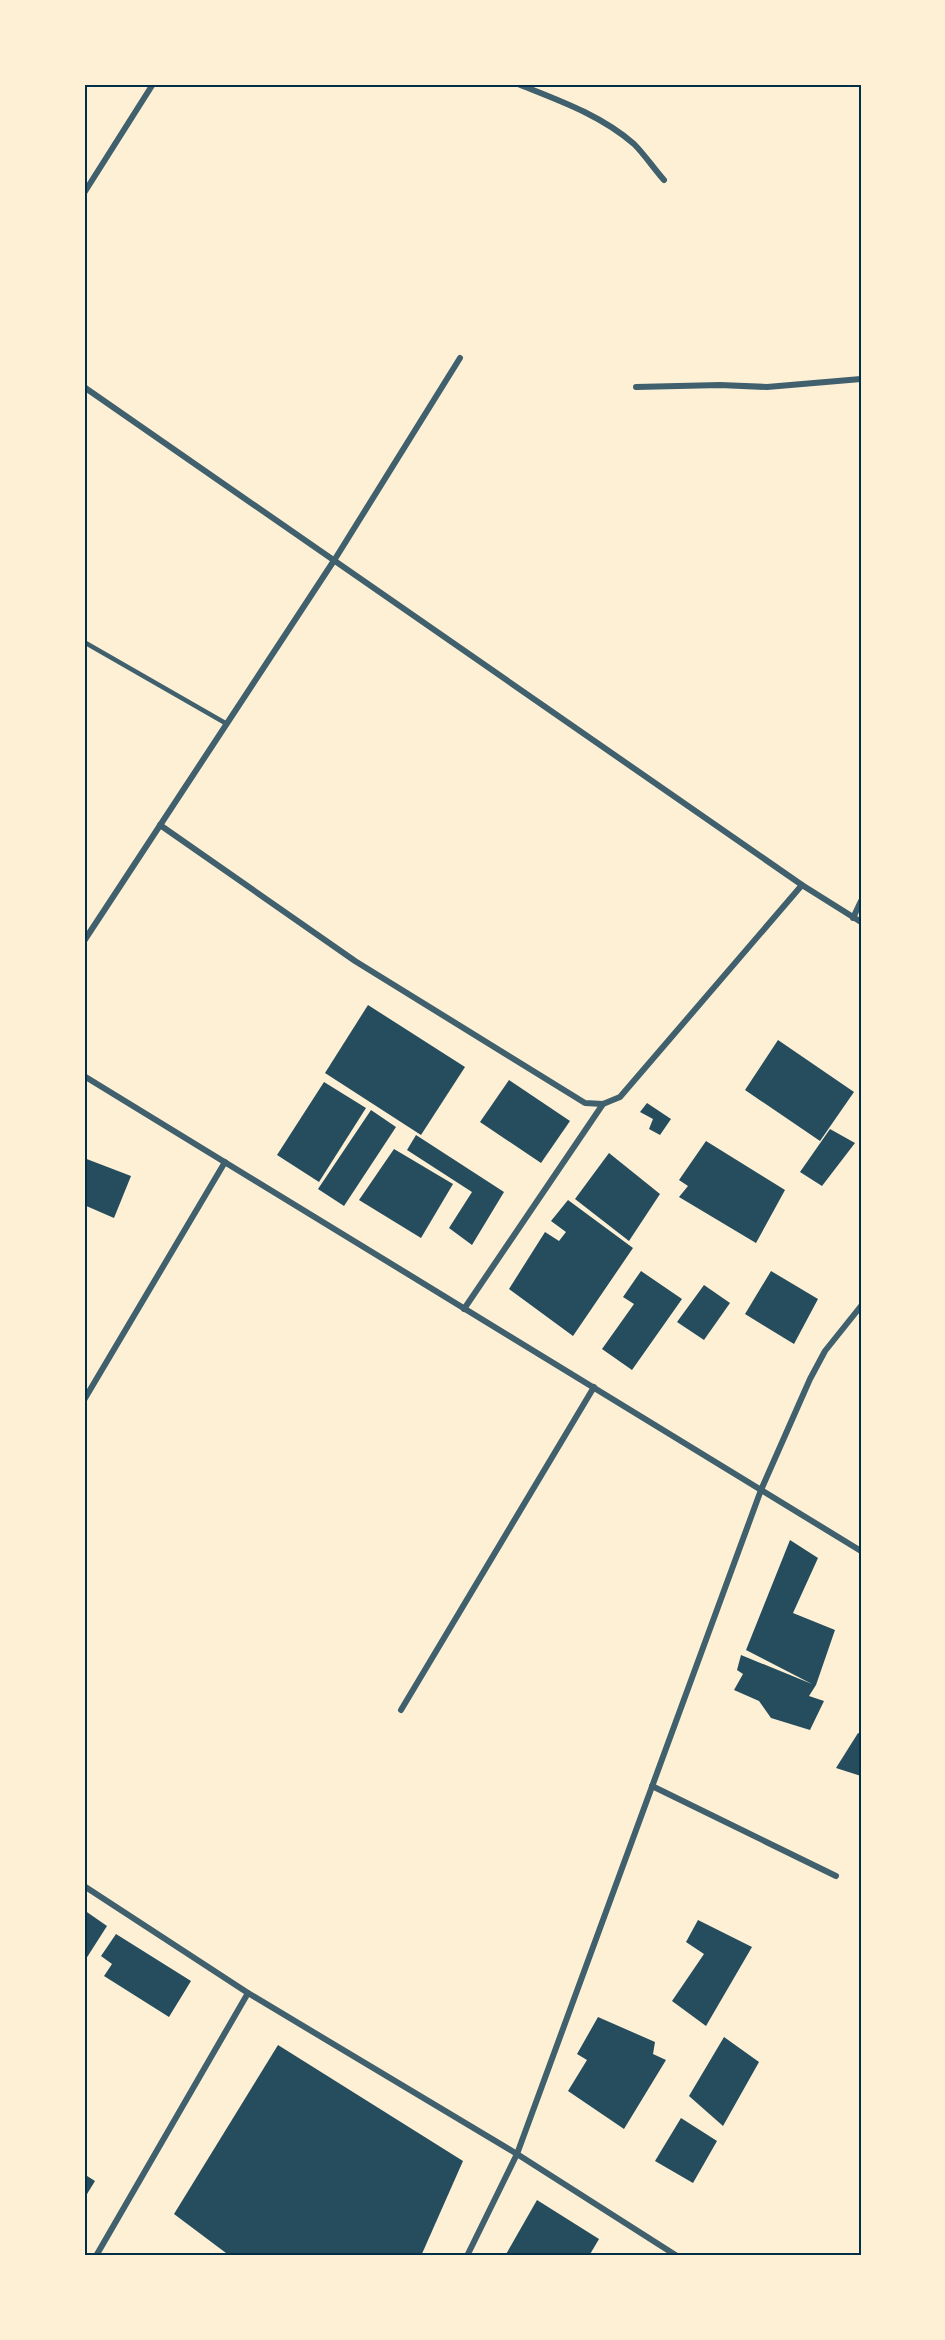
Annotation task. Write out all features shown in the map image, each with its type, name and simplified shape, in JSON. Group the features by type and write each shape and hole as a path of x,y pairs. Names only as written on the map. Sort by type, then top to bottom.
{"street":[{"path":"84,192 153,84"},
{"path":"518,84 578,109 610,126 635,145 664,180"},
{"path":"84,941 335,559 460,357"},
{"path":"636,387 720,385 767,387 861,379"},
{"path":"84,387 802,885 861,922"},
{"path":"160,825 355,962 585,1103 603,1104 620,1097 802,885"},
{"path":"853,918 861,901"},
{"path":"84,1076 861,1551"},
{"path":"464,1308 603,1104"},
{"path":"84,1400 225,1162"},
{"path":"467,2256 517,2154 761,1490 810,1379 825,1351 861,1306"},
{"path":"401,1710 594,1388"},
{"path":"652,1786 836,1876"},
{"path":"84,1886 248,1993 517,2154 677,2256"},
{"path":"96,2256 248,1993"}],"lane":[{"path":"84,642 227,724"}],"building":[{"path":"368,1005 465,1067 421,1135 325,1073"},
{"path":"778,1040 854,1092 820,1141 745,1090"},
{"path":"509,1080 570,1121 541,1163 480,1122"},
{"path":"324,1082 366,1108 319,1182 277,1155"},
{"path":"647,1103 671,1119 660,1135 649,1129 653,1119 640,1112"},
{"path":"371,1110 396,1127 344,1206 318,1189"},
{"path":"830,1129 855,1143 822,1186 800,1172"},
{"path":"416,1135 504,1192 472,1245 449,1228 472,1192 407,1150"},
{"path":"706,1141 785,1190 756,1243 679,1197 688,1186 679,1180"},
{"path":"394,1149 453,1184 421,1238 359,1200"},
{"path":"609,1153 660,1194 629,1241 575,1199"},
{"path":"84,1158 131,1176 114,1218 84,1205"},
{"path":"568,1200 633,1248 573,1336 509,1289 545,1232 559,1241 566,1232 551,1221"},
{"path":"641,1271 682,1299 632,1370 602,1349 634,1304 623,1297"},
{"path":"771,1271 818,1299 794,1344 745,1314"},
{"path":"704,1285 730,1303 704,1340 677,1322"},
{"path":"790,1540 818,1558 793,1613 835,1630 816,1685 809,1696 824,1701 810,1730 771,1718 759,1701 734,1690 743,1674 737,1670 741,1655 812,1684 746,1650"},
{"path":"858,1733 861,1734 861,1776 836,1768"},
{"path":"84,1910 107,1926 84,1962"},
{"path":"698,1920 752,1947 706,2026 672,2001 704,1954 686,1942"},
{"path":"116,1934 191,1981 169,2017 104,1976 112,1964 101,1956"},
{"path":"598,2017 655,2042 653,2054 666,2060 624,2129 568,2091 587,2060 577,2054"},
{"path":"724,2037 759,2062 723,2126 689,2096"},
{"path":"278,2045 463,2161 421,2256 230,2256 174,2214"},
{"path":"681,2118 717,2141 693,2183 655,2161"},
{"path":"84,2174 95,2181 84,2199"},
{"path":"537,2200 599,2239 589,2256 505,2256"}]}
